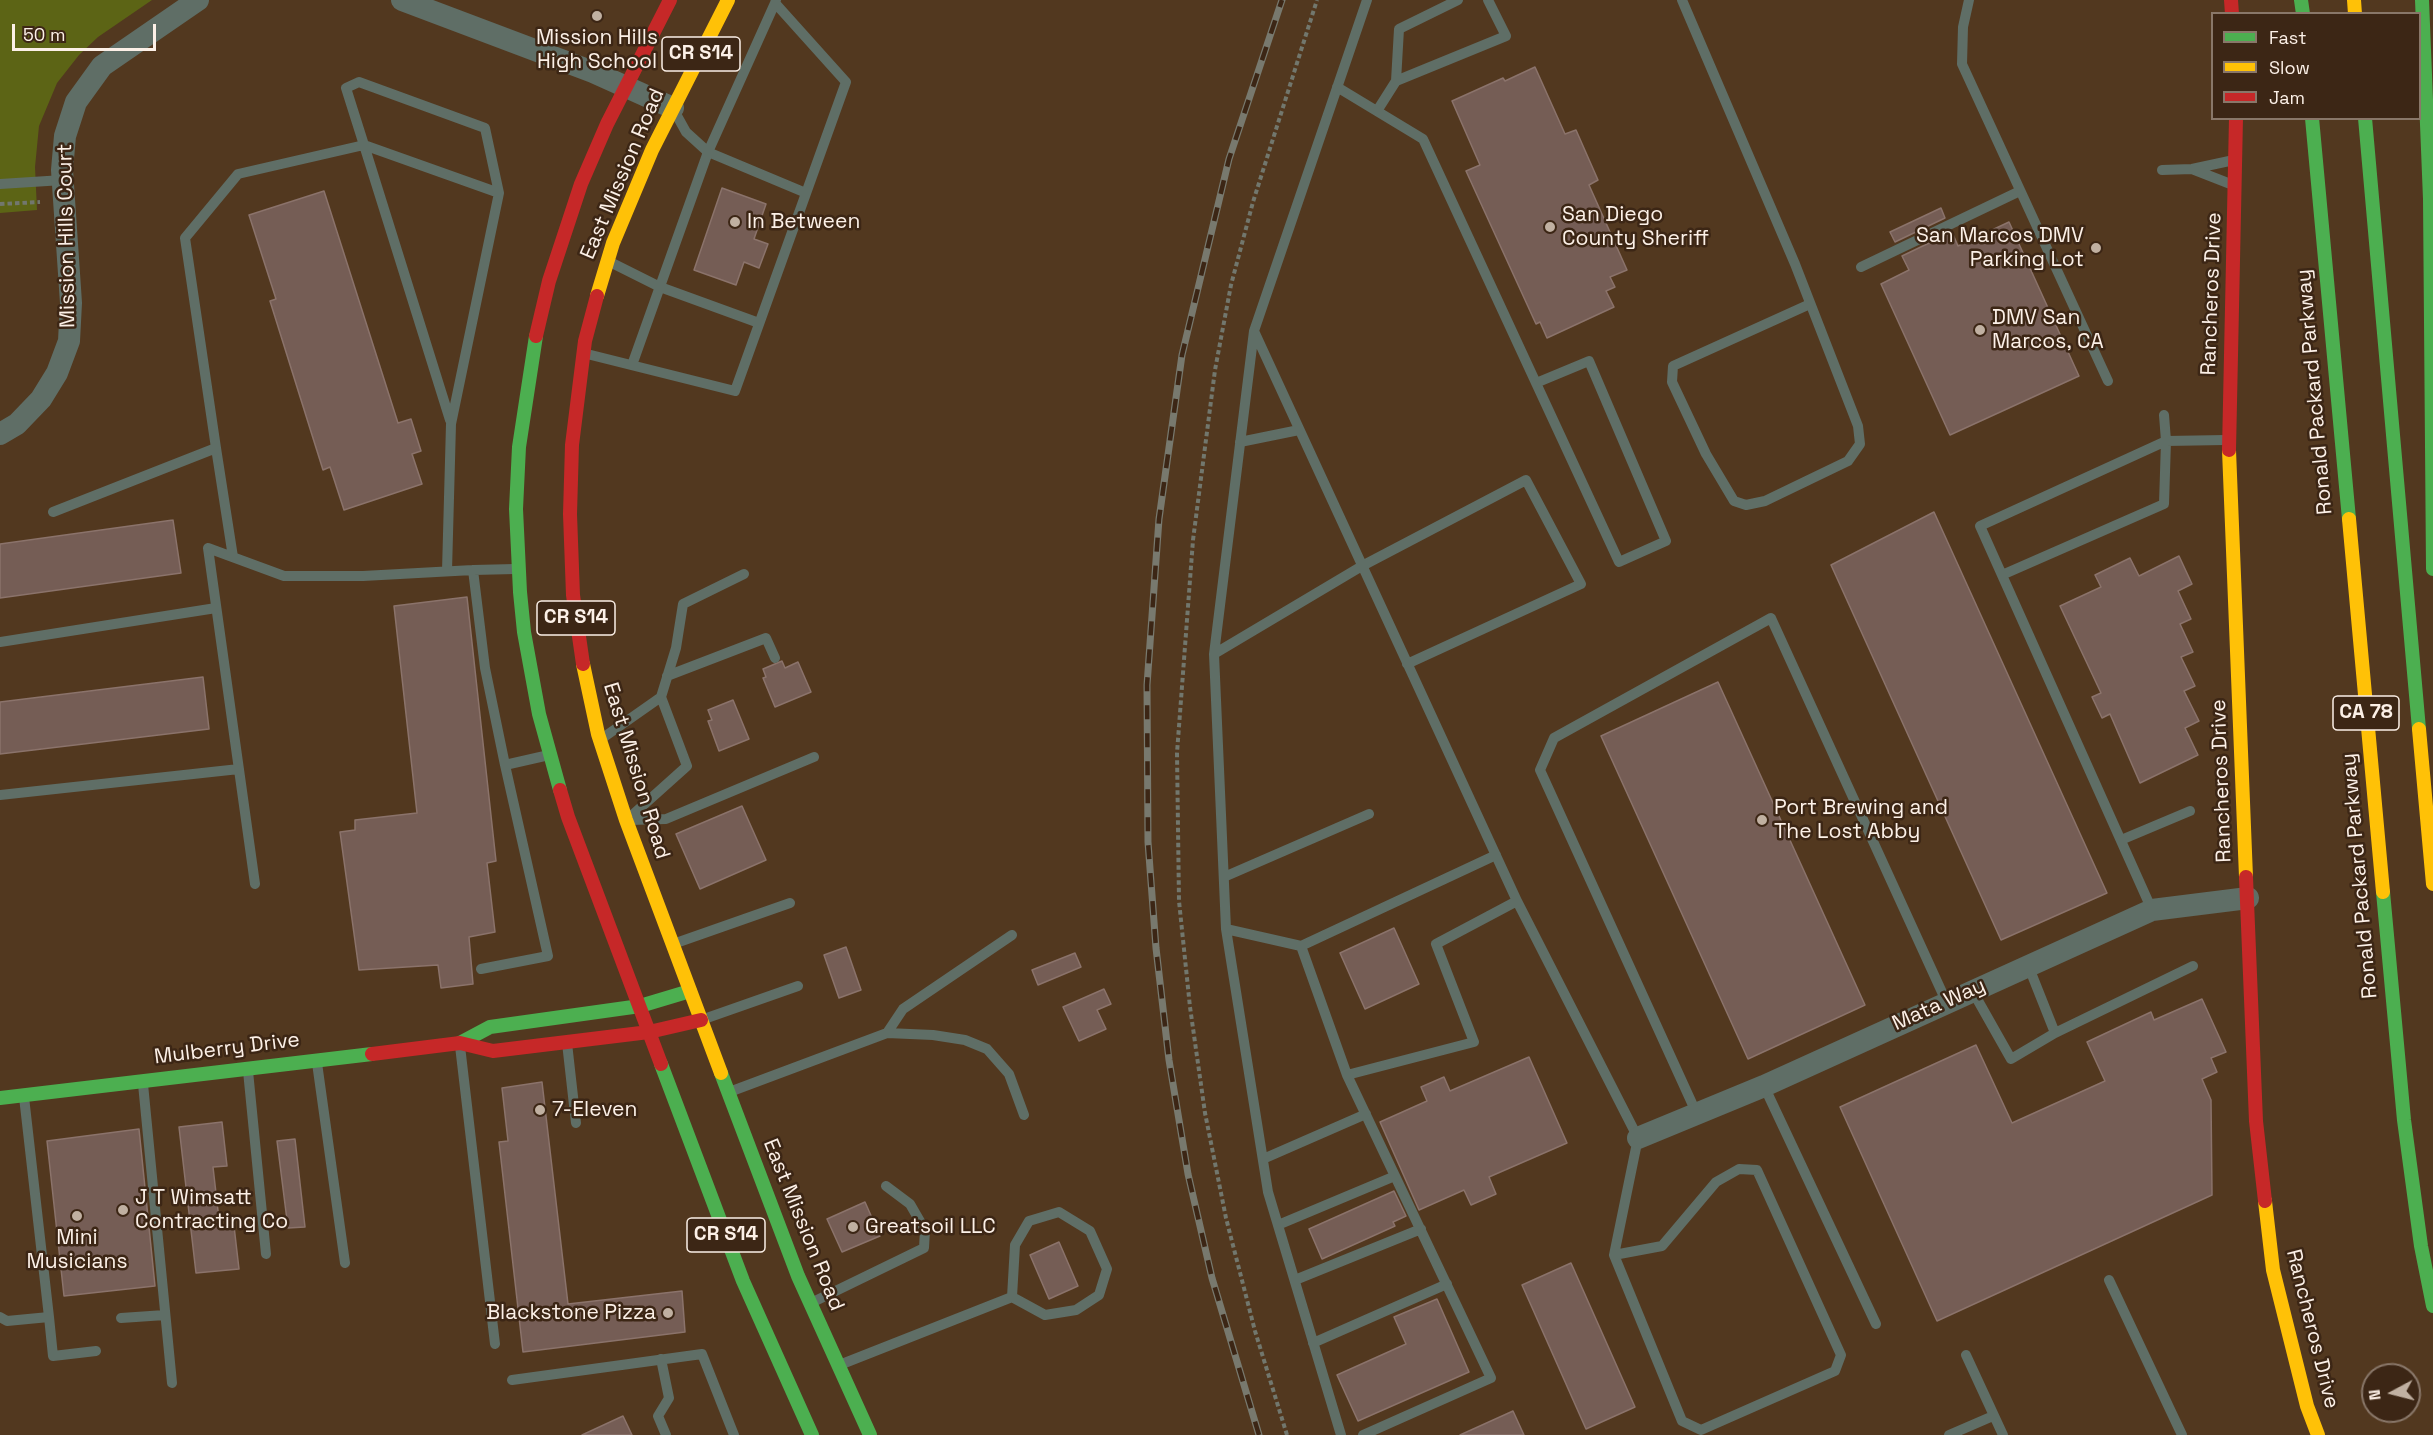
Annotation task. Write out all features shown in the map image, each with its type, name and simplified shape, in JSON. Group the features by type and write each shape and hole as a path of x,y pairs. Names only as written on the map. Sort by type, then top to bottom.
{"main road":[{"name":"East Mission Road","path":"670,0 580,184 561,239 538,322 525,394 519,447 516,509 526,642 549,755 568,817 743,1281 812,1435"},
{"name":"East Mission Road","path":"728,0 652,150 607,260 584,353 572,445 570,537 573,595 583,666 600,740 626,820 810,1303 870,1435"},
{"path":"2422,0 2430,199 2433,569"},
{"name":"Rancheros Drive","path":"2236,120 2237,159 2229,440 2256,1121 2273,1270 2307,1406 2319,1435"},
{"name":"Ronald Packard Parkway","path":"2312,120 2404,1120 2421,1246 2433,1306"},
{"name":"CA 78","path":"2365,120 2433,884"},
{"path":"2422,762 2429,691"},
{"name":"Mulberry Drive","path":"460,1043 490,1027 640,1006 690,991"},
{"name":"Mulberry Drive","path":"0,1098 460,1043 493,1051 649,1032 701,1020"}],"street":[{"name":"Mission Hills Court","path":"0,434 17,424 41,399 57,373 69,341 71,303 63,180 64,136 76,102 102,66 198,0"},
{"path":"402,0 626,86 673,108"},
{"name":"Mata Way","path":"1638,1138 1696,1112 1764,1086 1946,1001 2152,910 2248,898"}],"lane":[{"path":"1341,1435 1268,1192 1226,929 1214,654 1254,331 1367,0"},
{"path":"1377,111 1396,81 1399,29 1458,0"},
{"path":"1396,81 1506,36 1488,0"},
{"path":"1682,0 1810,304 1858,426 1860,444 1848,461 1765,501 1746,505 1734,501 1706,454 1672,382 1673,366 1810,304"},
{"path":"1969,0 1963,27 1962,64 2108,381"},
{"path":"584,353 735,391 846,82 775,1 708,152 632,365"},
{"path":"447,571 451,424 499,193 485,128 359,82 346,88 451,424"},
{"path":"1337,87 1423,139 1536,383 1619,562 1666,541 1589,362 1536,383"},
{"path":"673,108 686,132 708,152 806,193"},
{"path":"234,558 185,237 238,174 364,145 499,193"},
{"path":"2162,170 2192,169 2237,159"},
{"path":"2192,169 2236,186"},
{"path":"0,184 63,180"},
{"path":"1861,267 2020,191"},
{"path":"607,260 660,287 759,323"},
{"path":"1254,331 1516,901 1638,1138 1614,1255 1682,1420 1701,1430 1835,1371 1841,1355 1757,1170 1739,1169 1716,1182 1662,1246 1614,1255"},
{"path":"2002,575 2164,504 2166,441 2164,415"},
{"path":"1240,442 1299,430"},
{"path":"2152,910 1980,526 2166,441 2229,440"},
{"path":"53,513 216,448"},
{"path":"1214,654 1362,566 1526,480 1581,584 1407,664"},
{"path":"255,884 208,548 284,576 363,576 519,569"},
{"path":"473,570 485,668 548,956 482,969"},
{"path":"626,820 687,766 661,697 676,648 683,604 744,574"},
{"path":"0,642 216,608"},
{"path":"1696,1112 1540,770 1554,738 1771,618 1946,1001"},
{"path":"667,676 766,638 775,658"},
{"path":"600,740 661,697"},
{"path":"505,765 549,755"},
{"path":"626,820 666,819 814,757"},
{"path":"0,795 238,769"},
{"path":"2121,840 2190,811"},
{"path":"1224,877 1369,814"},
{"path":"1226,929 1301,946 1496,855"},
{"path":"1347,1075 1474,1042 1436,944 1516,901"},
{"path":"673,944 790,903"},
{"path":"887,1033 903,1009 1012,935"},
{"path":"1301,946 1347,1075 1491,1378 1363,1435"},
{"path":"2028,965 2055,1033"},
{"path":"1972,990 2011,1059 2055,1033 2193,966"},
{"path":"701,1020 798,986"},
{"path":"728,1092 887,1033 933,1035 965,1040 987,1049 1009,1074 1024,1115"},
{"path":"567,1041 576,1123"},
{"path":"460,1043 495,1344"},
{"path":"317,1060 345,1263"},
{"path":"247,1068 266,1254"},
{"path":"143,1080 172,1383"},
{"path":"1764,1086 1875,1324"},
{"path":"23,1095 53,1356 96,1351"},
{"path":"1263,1159 1366,1114"},
{"path":"1278,1225 1395,1176"},
{"path":"810,1303 924,1248 925,1230 910,1204 886,1186"},
{"path":"1059,1212 1090,1232 1107,1269 1099,1295 1076,1310 1045,1315 1012,1297 1015,1245 1029,1221 1059,1212"},
{"path":"1294,1280 1421,1229"},
{"path":"2109,1280 2182,1435"},
{"path":"1313,1342 1447,1284"},
{"path":"839,1366 1012,1297"},
{"path":"121,1318 165,1315"},
{"path":"0,1317 7,1321 50,1317"},
{"path":"512,1380 702,1354 734,1435"},
{"path":"1966,1355 2003,1435"},
{"path":"661,1359 669,1398 658,1416 666,1435"},
{"path":"1949,1435 1993,1416"}],"path":[{"path":"0,204 40,202"}],"green space":[{"path":"0,0 152,0 98,37 79,55 57,83 39,126 35,167 37,210 0,213"}],"building":[{"name":"San Diego County Sheriff","path":"1535,67 1565,134 1576,130 1598,180 1589,185 1627,270 1610,277 1615,287 1606,291 1614,307 1547,338 1540,322 1536,324 1466,171 1480,165 1452,101 1503,78 1505,81"},
{"name":"In Between","path":"722,188 766,204 754,239 768,244 759,268 744,262 736,285 694,270"},
{"path":"324,191 398,423 411,419 421,451 412,454 422,484 344,510 330,467 323,470 270,301 276,299 249,215"},
{"path":"1941,208 1945,218 1895,242 1890,232"},
{"name":"DMV San Marcos, CA","path":"2009,222 2079,376 1950,435 1881,284 1909,270 1902,256 1952,232 1958,246"},
{"path":"1934,512 2107,893 2001,940 1831,565"},
{"path":"173,520 181,573 0,598 0,544"},
{"path":"2179,556 2192,584 2178,591 2191,619 2180,624 2193,652 2181,657 2195,686 2184,691 2199,721 2185,728 2198,755 2140,783 2110,714 2102,718 2092,697 2101,693 2060,606 2101,587 2095,575 2130,558 2139,576"},
{"path":"467,597 496,861 487,863 495,932 469,937 473,984 441,988 438,965 359,970 340,832 355,830 355,820 417,813 394,606"},
{"path":"782,661 785,668 798,662 811,692 775,707 763,678 766,677 763,669"},
{"path":"203,677 209,729 0,754 0,702"},
{"path":"1718,682 1865,1005 1748,1059 1601,736"},
{"path":"733,700 749,739 719,751 708,721 712,720 708,710"},
{"path":"742,806 766,860 700,889 676,834"},
{"path":"1394,928 1419,984 1365,1009 1340,953"},
{"path":"846,947 861,990 839,998 824,955"},
{"path":"1075,953 1081,967 1038,985 1032,970"},
{"path":"1104,989 1111,1004 1097,1010 1106,1029 1079,1041 1063,1007"},
{"path":"2202,999 2226,1052 2211,1058 2217,1072 2202,1079 2211,1100 2212,1195 1937,1321 1840,1107 1976,1045 2012,1123 2105,1081 2087,1042 2151,1012 2154,1020"},
{"path":"1529,1057 1567,1143 1489,1177 1496,1194 1471,1205 1464,1190 1419,1210 1380,1122 1427,1101 1421,1087 1444,1077 1450,1091"},
{"path":"542,1082 568,1304 682,1291 685,1332 523,1352 499,1142 508,1141 502,1088"},
{"path":"222,1122 227,1166 213,1167 220,1228 234,1226 239,1269 196,1273 179,1127"},
{"path":"139,1129 155,1286 64,1296 47,1141"},
{"path":"295,1139 305,1227 288,1228 277,1141"},
{"path":"1394,1191 1406,1216 1393,1222 1395,1226 1322,1259 1309,1229"},
{"name":"Greatsoil LLC","path":"865,1202 880,1236 842,1252 827,1219"},
{"path":"1059,1242 1078,1286 1049,1299 1030,1255"},
{"path":"1571,1263 1635,1407 1586,1429 1522,1285"},
{"path":"1437,1299 1469,1372 1358,1421 1337,1375 1406,1344 1394,1317"},
{"path":"1513,1411 1524,1435 1460,1435"},
{"path":"623,1416 632,1435 582,1435"}],"railway":[{"path":"1259,1435 1212,1278 1188,1174 1169,1060 1156,948 1148,842 1147,685 1159,519 1182,355 1229,159 1282,0"}],"traffic: fast":[{"path":"2301,0 2303,12"},
{"path":"2422,0 2430,199 2433,569"},
{"path":"2312,120 2349,519"},
{"path":"2365,120 2419,729"},
{"path":"536,336 519,447 516,509 520,592 524,632 539,714 560,790"},
{"path":"2383,892 2404,1120 2421,1246 2433,1306"},
{"path":"460,1043 490,1027 640,1006 690,991"},
{"path":"0,1098 372,1054"},
{"path":"661,1064 743,1281 812,1435"},
{"path":"721,1073 798,1276 870,1435"}],"traffic: slow":[{"path":"597,296 613,243 652,150 728,0"},
{"path":"2354,0 2355,12"},
{"path":"2229,450 2246,877"},
{"path":"2349,519 2383,892"},
{"path":"583,664 598,734 626,820 721,1073"},
{"path":"2419,729 2433,884"},
{"path":"2265,1201 2273,1270 2307,1406 2318,1435"}],"traffic: jam":[{"path":"536,336 549,281 581,184 607,124 670,0"},
{"path":"2231,0 2232,12"},
{"path":"2229,450 2236,120"},
{"path":"583,664 573,595 570,514 572,445 585,341 597,296"},
{"path":"560,790 568,817 661,1064"},
{"path":"2246,877 2256,1121 2265,1201"},
{"path":"372,1054 460,1043 493,1051 649,1032 701,1020"}],"place":[{"name":"Mission Hills High School","path":"597,16"},
{"name":"In Between","path":"735,222"},
{"name":"San Diego County Sheriff","path":"1550,227"},
{"name":"San Marcos DMV Parking Lot","path":"2096,248"},
{"name":"DMV San Marcos, CA","path":"1980,330"},
{"name":"Port Brewing and The Lost Abby","path":"1762,820"},
{"name":"7-Eleven","path":"540,1110"},
{"name":"J T Wimsatt Contracting Co","path":"123,1210"},
{"name":"Mini Musicians","path":"77,1216"},
{"name":"Greatsoil LLC","path":"853,1227"},
{"name":"Blackstone Pizza","path":"668,1313"}]}
